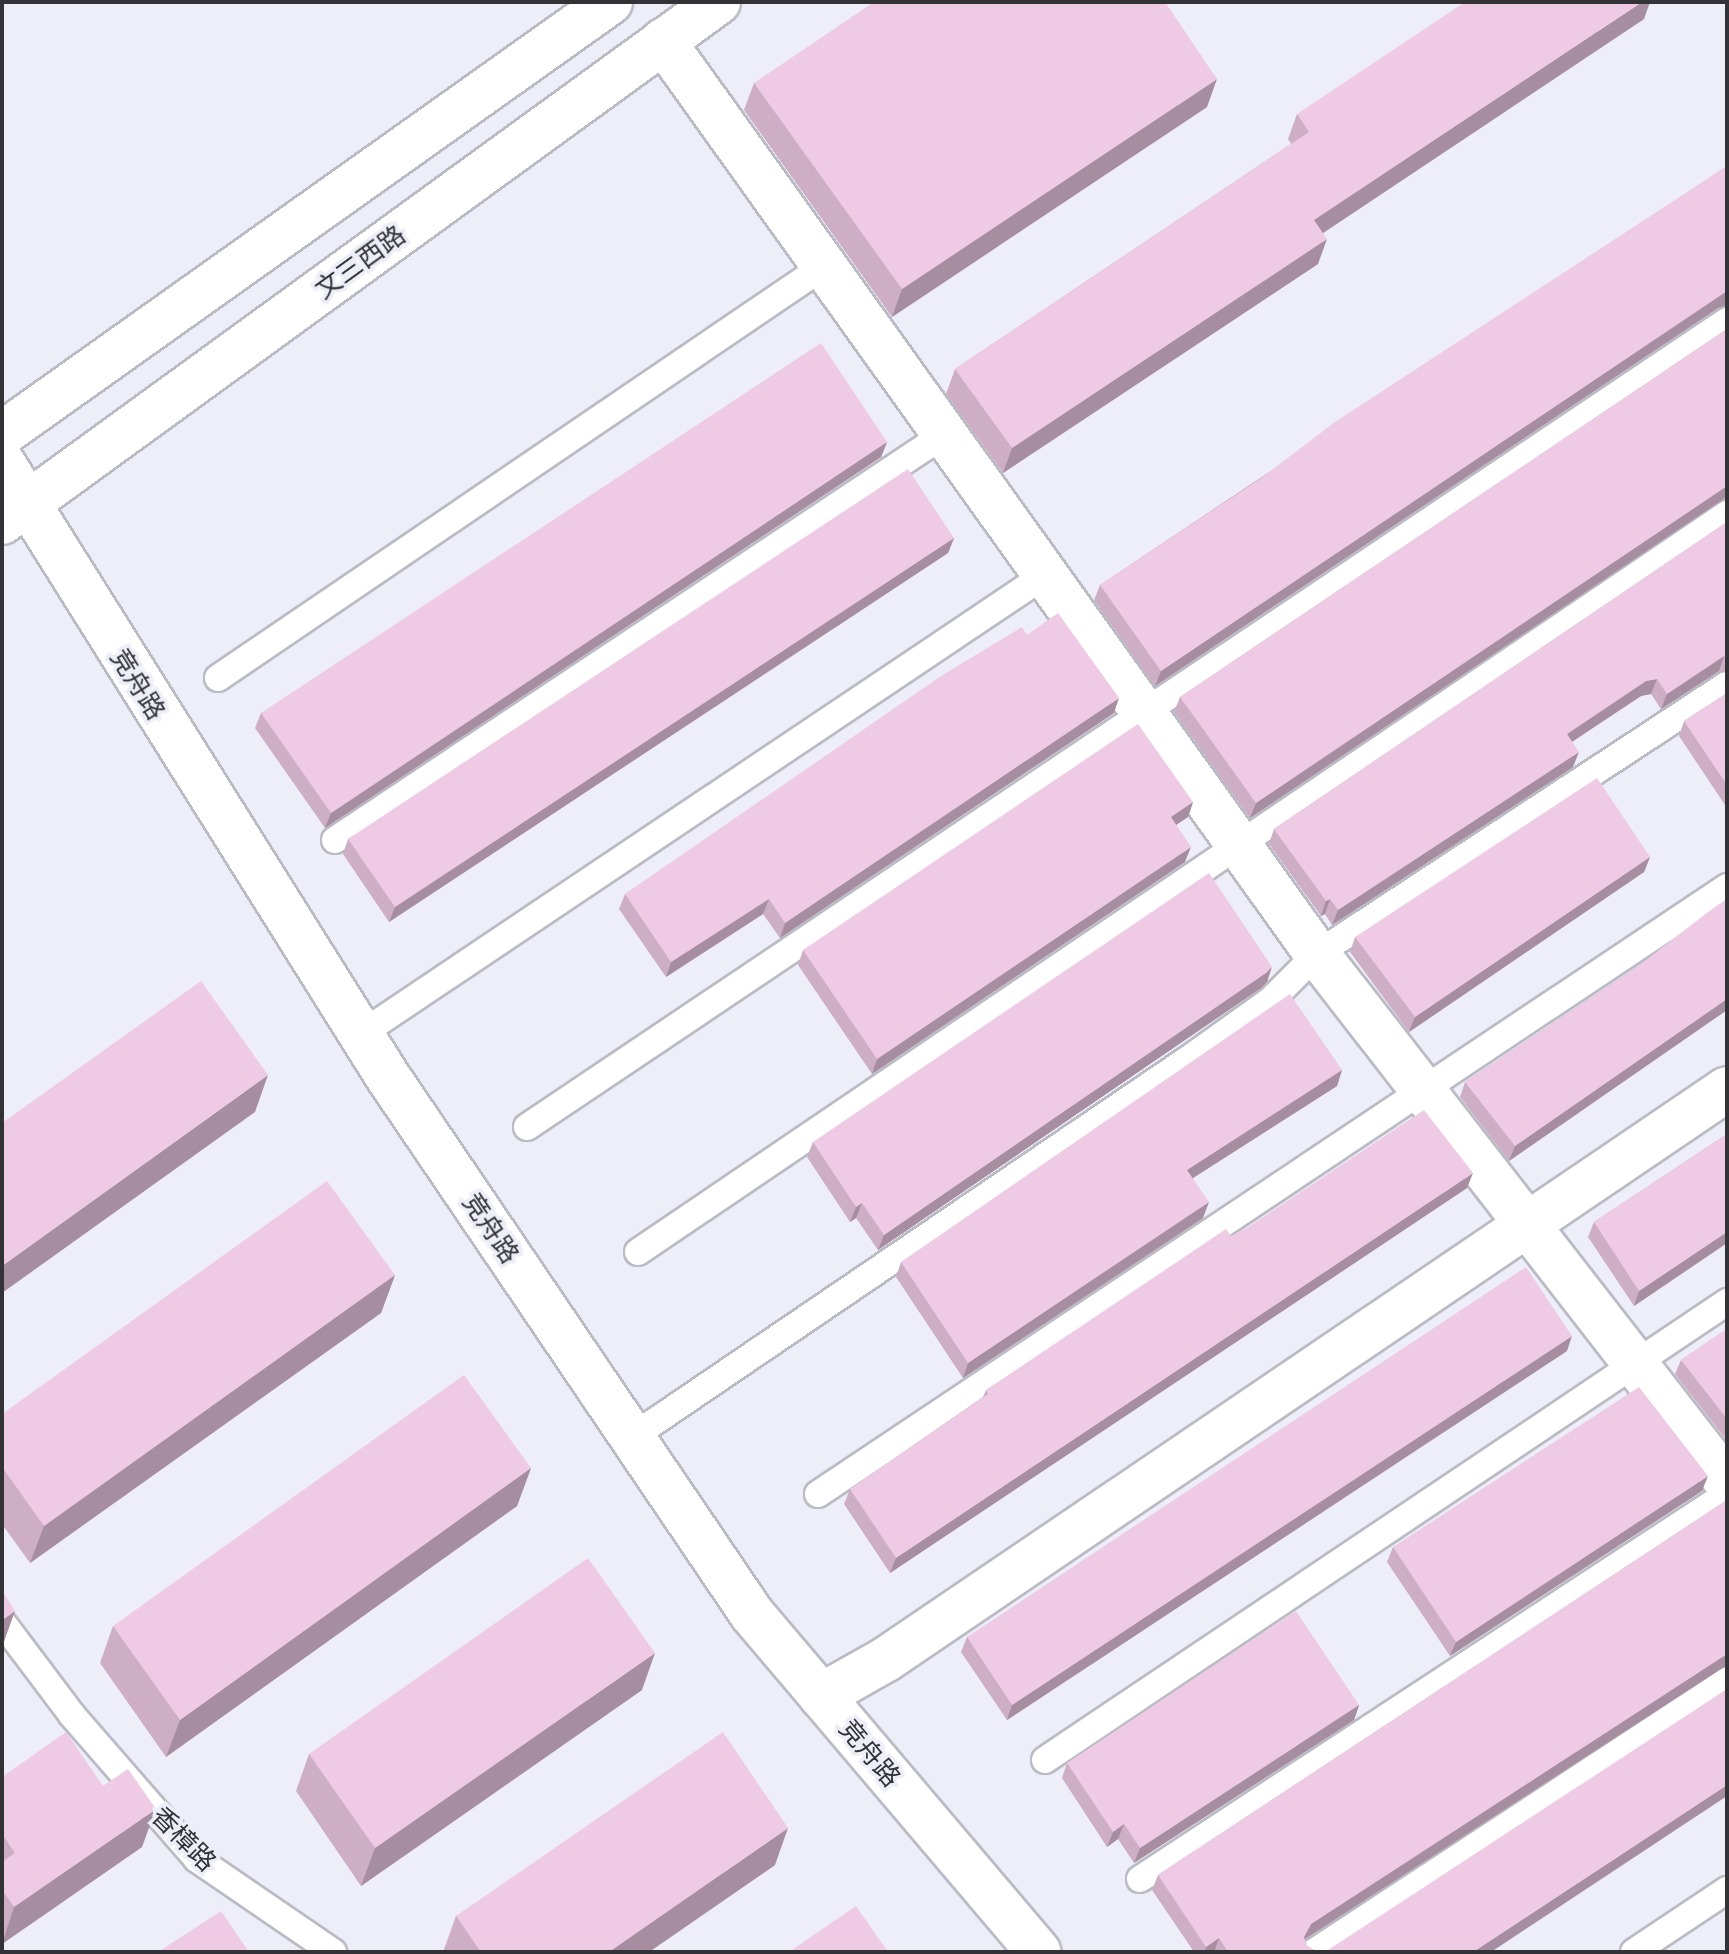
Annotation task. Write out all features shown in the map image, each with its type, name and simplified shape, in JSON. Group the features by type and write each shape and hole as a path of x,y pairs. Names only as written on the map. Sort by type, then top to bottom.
{"street":[{"path":"2,434 610,2"},
{"name":"文三西路","path":"14,514 718,2"},
{"path":"663,41 1317,954 1727,1482"},
{"name":"竞舟路","path":"2,462 14,514 752,1614 1039,1952"},
{"path":"821,1696 885,1660 1727,1089"}],"lane":[{"path":"218,678 824,266"},
{"path":"527,1127 1142,710 1727,321"},
{"path":"335,840 945,434"},
{"path":"638,1252 1237,843 1727,514"},
{"path":"361,1034 1045,575"},
{"path":"632,1437 1199,1051 1271,1000 1317,954 1727,685"},
{"path":"818,1494 1727,887"},
{"path":"1045,1760 1727,1302"},
{"path":"1140,1879 1727,1494"},
{"name":"香樟路","path":"2,1622 72,1715 197,1859 333,1952"},
{"path":"1314,1952 1727,1681"},
{"path":"1634,1952 1727,1890"}],"building":[{"path":"874,2 1165,2 1217,79 902,289 754,83"},
{"path":"1465,2 1642,2 1314,220 1327,239 1012,448 955,369 1309,132 1297,114"},
{"path":"1727,166 1727,292 1161,671 1100,585 1260,479 1335,422"},
{"path":"1727,329 1727,486 1256,803 1180,697"},
{"path":"821,343 887,442 331,813 261,713"},
{"path":"908,469 954,538 395,907 348,839"},
{"path":"1727,522 1727,657 1724,656 1667,694 1657,679 1646,681 1567,734 1579,752 1338,910 1330,899 1326,901 1274,829"},
{"path":"1058,613 1119,698 785,923 769,899 671,962 625,894 941,676 1022,627 1027,635"},
{"path":"1727,693 1727,785 1684,721"},
{"path":"1138,724 1193,802 1171,817 1191,847 877,1059 803,950"},
{"path":"1597,778 1650,857 1415,1017 1355,937"},
{"path":"1209,873 1272,967 884,1235 862,1203 856,1207 813,1142"},
{"path":"1727,899 1727,999 1515,1146 1465,1082 1637,967"},
{"path":"201,981 268,1075 2,1266 2,1123"},
{"path":"1290,994 1342,1070 1187,1170 1209,1202 968,1363 901,1262"},
{"path":"1424,1110 1473,1173 896,1558 850,1489 988,1394 986,1390 1226,1229 1231,1236 1248,1227"},
{"path":"1727,1134 1727,1232 1639,1291 1594,1222"},
{"path":"327,1181 395,1275 44,1526 2,1467 2,1414"},
{"path":"1526,1267 1572,1336 1012,1705 967,1637"},
{"path":"1727,1329 1727,1419 1681,1360"},
{"path":"464,1375 531,1468 180,1720 113,1626"},
{"path":"1639,1387 1708,1476 1456,1642 1393,1547"},
{"path":"1727,1500 1727,1654 1311,1924 1304,1937 1307,1946 1318,1952 1228,1952 1219,1938 1206,1947 1158,1875"},
{"path":"588,1558 655,1653 375,1848 309,1754"},
{"path":"2,1591 15,1611 2,1620"},
{"path":"1296,1611 1359,1705 1140,1848 1124,1824 1113,1832 1067,1763"},
{"path":"1727,1689 1727,1785 1473,1952 1323,1952 1328,1950"},
{"path":"66,1732 103,1786 128,1769 156,1809 14,1907 2,1890 2,1862 15,1853 2,1834 2,1777"},
{"path":"723,1732 788,1828 609,1952 481,1952 456,1916"},
{"path":"856,1906 888,1952 789,1952"},
{"path":"221,1911 249,1952 158,1952"}]}
